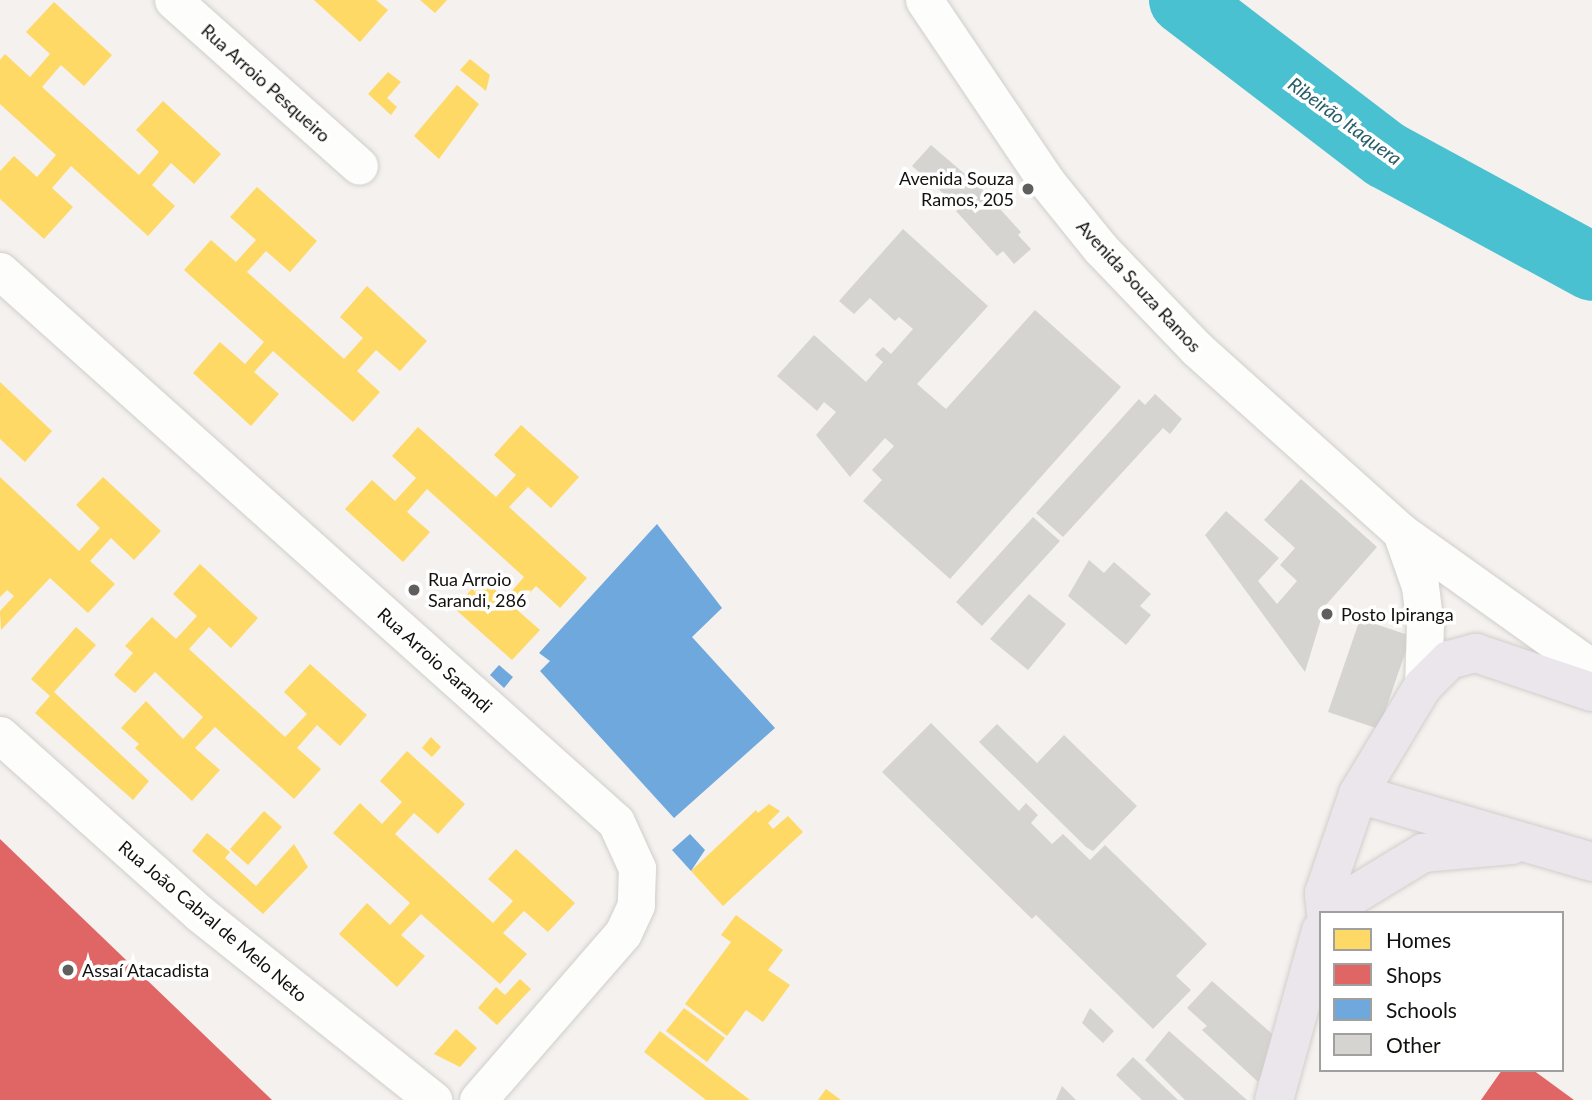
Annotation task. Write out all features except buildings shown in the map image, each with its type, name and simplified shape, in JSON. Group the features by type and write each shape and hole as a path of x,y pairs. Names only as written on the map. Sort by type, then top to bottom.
{"main road":[{"path":"1326,911 1324,893 1358,794 1423,686 1449,660 1476,653 1592,692"},
{"path":"1358,794 1538,843 1592,862"},
{"path":"1329,911 1423,853 1538,843"},
{"path":"1274,1100 1319,937"}],"street":[{"name":"Rua Arroio Pesqueiro","path":"173,0 359,166"},
{"name":"Avenida Souza Ramos","path":"924,0 1046,181 1100,248 1197,349 1401,532 1592,668"},
{"name":"Rua Arroio Sarandi","path":"0,271 616,822 637,868 635,905 623,933 478,1100"},
{"path":"1401,532 1422,599 1423,686"},
{"name":"Rua João Cabral de Melo Neto","path":"0,735 199,913 433,1100"}],"waterway":[{"name":"Ribeirão Itaquera","path":"1183,0 1386,155 1592,267"}],"place":[{"name":"Avenida Souza Ramos, 205","path":"1028,189"},
{"name":"Rua Arroio Sarandi, 286","path":"414,590"},
{"name":"Posto Ipiranga","path":"1327,614"},
{"name":"Assaí Atacadista","path":"68,970"}]}
